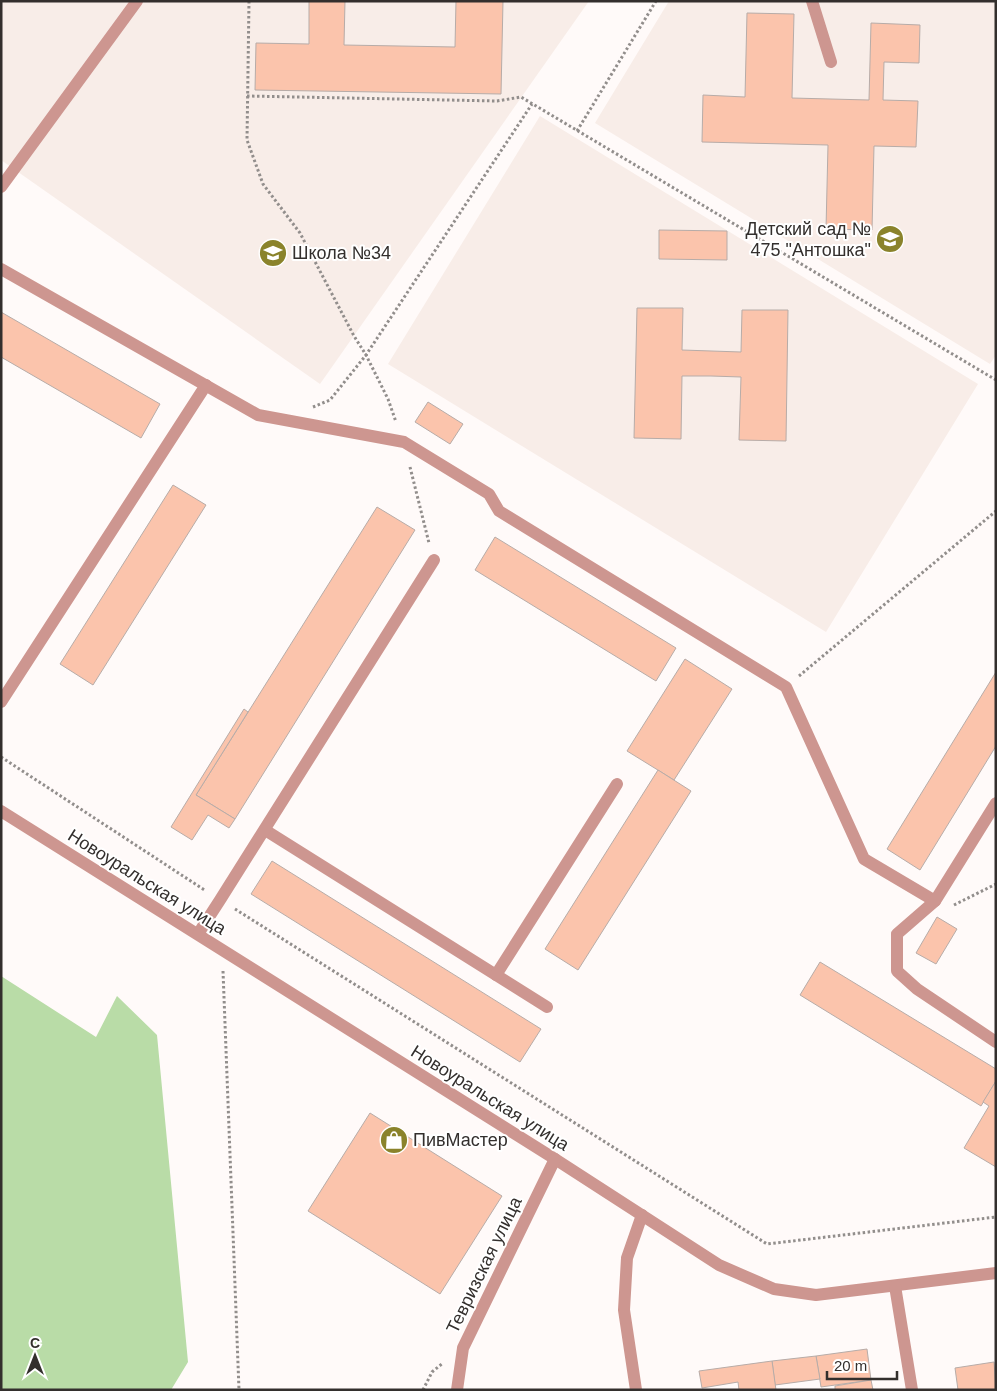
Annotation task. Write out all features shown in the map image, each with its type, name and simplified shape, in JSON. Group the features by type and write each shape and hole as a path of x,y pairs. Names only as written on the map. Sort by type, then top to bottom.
{"street":[{"path":"1,187 137,1"},
{"path":"812,1 831,62"},
{"path":"1,269 258,415 404,442 489,494 499,511 786,687 864,859 935,901"},
{"path":"1,702 206,386"},
{"path":"198,934 434,560"},
{"path":"496,975 617,784"},
{"path":"996,803 935,901 898,934 897,971 917,988 996,1042"},
{"name":"Новоуральская улица","path":"1,811 555,1159 718,1265 774,1289 816,1295 996,1273"},
{"path":"264,830 547,1007"},
{"name":"Тевризская улица","path":"457,1390 463,1348 555,1159"},
{"path":"636,1390 624,1310 627,1258 642,1215"},
{"path":"895,1286 912,1390"}],"path":[{"path":"249,1 247,140 263,184 300,233 354,336 366,355 388,400 404,442 434,560"},
{"path":"577,131 656,1"},
{"path":"247,96 497,101 521,97 996,380"},
{"path":"306,410 330,400 366,355 532,104"},
{"path":"786,687 996,511"},
{"path":"1,757 220,900 767,1244 996,1217"},
{"path":"935,901 956,905 996,884"},
{"path":"222,950 239,1390"}],"shaded area":[{"name":"Школа №34","path":"1,1 589,1 320,384 1,160"},
{"name":"Детский сад № 475 \"Антошка\"","path":"669,1 996,1 996,355 990,364 595,123"},
{"path":"540,116 978,384 826,632 388,364"}],"green space":[{"path":"1,976 96,1037 117,996 157,1035 188,1362 171,1390 1,1390"}],"building":[{"path":"309,1 345,1 344,45 455,47 456,1 503,1 501,94 255,90 256,43 309,44"},
{"path":"747,13 794,14 792,98 869,100 871,23 920,25 919,63 884,62 883,100 918,101 916,147 874,146 872,230 826,229 828,145 702,142 703,95 745,97"},
{"path":"659,230 727,231 727,260 659,259"},
{"path":"637,308 683,308 682,350 741,352 742,310 788,310 786,441 739,440 741,377 711,376 682,376 681,439 634,438"},
{"path":"1,312 160,404 141,438 1,357"},
{"path":"428,402 463,424 450,444 415,422"},
{"path":"173,485 206,505 93,685 60,664"},
{"path":"377,507 415,530 235,819 196,795"},
{"path":"495,537 676,648 656,681 475,570"},
{"path":"685,659 732,689 674,780 627,751"},
{"path":"996,672 996,746 920,870 887,849"},
{"path":"244,709 248,712 196,795 235,819 229,828 208,815 192,840 171,827"},
{"path":"658,770 691,791 578,970 545,949"},
{"path":"272,861 541,1029 520,1062 251,894"},
{"path":"937,917 957,929 936,964 916,953"},
{"path":"820,962 996,1069 996,1081 981,1106 800,995"},
{"path":"996,1081 996,1167 964,1148 989,1106 983,1102"},
{"path":"370,1113 502,1196 440,1294 308,1211"},
{"path":"867,1349 871,1380 821,1387 816,1356"},
{"path":"816,1356 820,1379 775,1385 772,1361"},
{"path":"772,1361 776,1390 739,1390 738,1382 702,1388 699,1371"},
{"path":"994,1362 996,1390 958,1390 955,1368"},
{"path":"871,1380 873,1390 835,1390 835,1386"}],"place":[{"name":"Детский сад № 475 \"Антошка\"","path":"890,239"},
{"name":"Школа №34","path":"273,253"},
{"name":"ПивМастер","path":"394,1140"}]}
